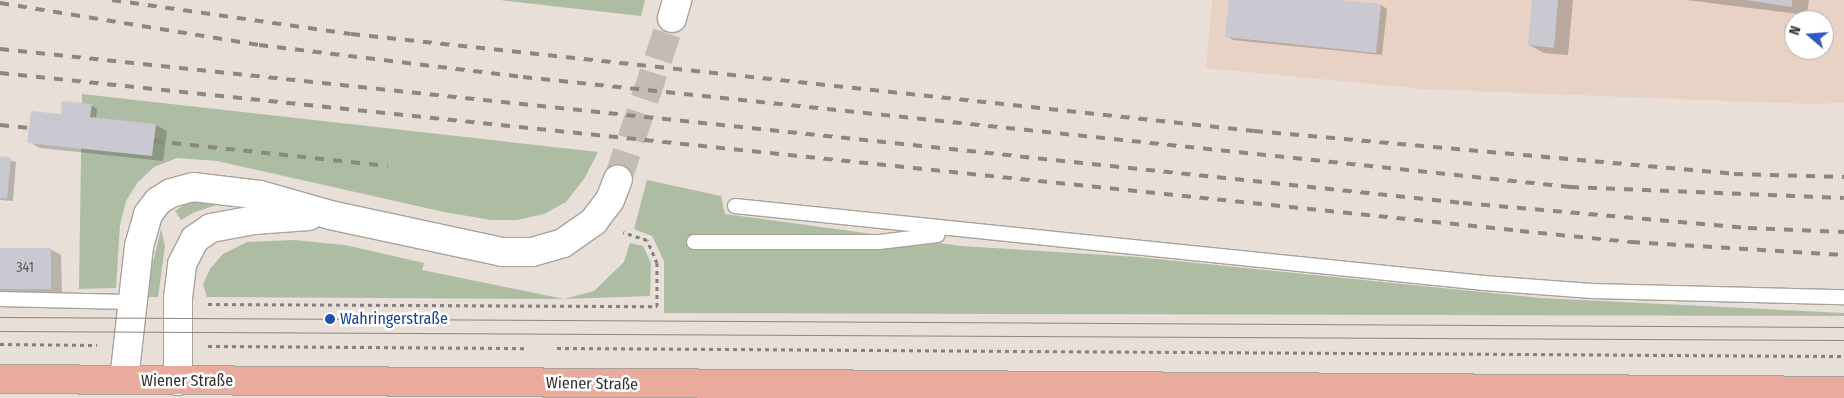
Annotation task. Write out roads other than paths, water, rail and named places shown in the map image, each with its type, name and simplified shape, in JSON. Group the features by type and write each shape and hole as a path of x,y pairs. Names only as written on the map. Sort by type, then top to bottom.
{"main road":[{"name":"Wiener Straße","path":"0,379 178,381 522,391 1844,390"}],"street":[{"path":"124,380 139,246 148,214 158,201 171,193 193,187 260,195 330,215 503,252 532,252 563,243 594,221 610,200 618,179"},
{"path":"178,381 179,289 182,264 195,239 211,228 254,220 330,215"}],"lane":[{"path":"735,206 962,232 1504,285 1602,292 1844,298"},
{"path":"694,242 879,242 962,232"},
{"path":"0,299 132,302"}],"tunnel":[{"path":"618,179 672,18"}],"tram line":[{"path":"0,317 1844,327"},
{"path":"0,331 1844,340"}],"railway":[{"path":"112,0 351,34 1254,131 1734,174 1844,177"},
{"path":"0,3 259,45 523,77 1570,187 1844,198"},
{"path":"0,49 1463,203 1748,228 1844,232"},
{"path":"0,73 1631,242 1844,255"},
{"path":"0,125 29,128"},
{"path":"154,141 388,166"}],"place":[{"name":"Wahringerstraße","path":"330,319"}]}
